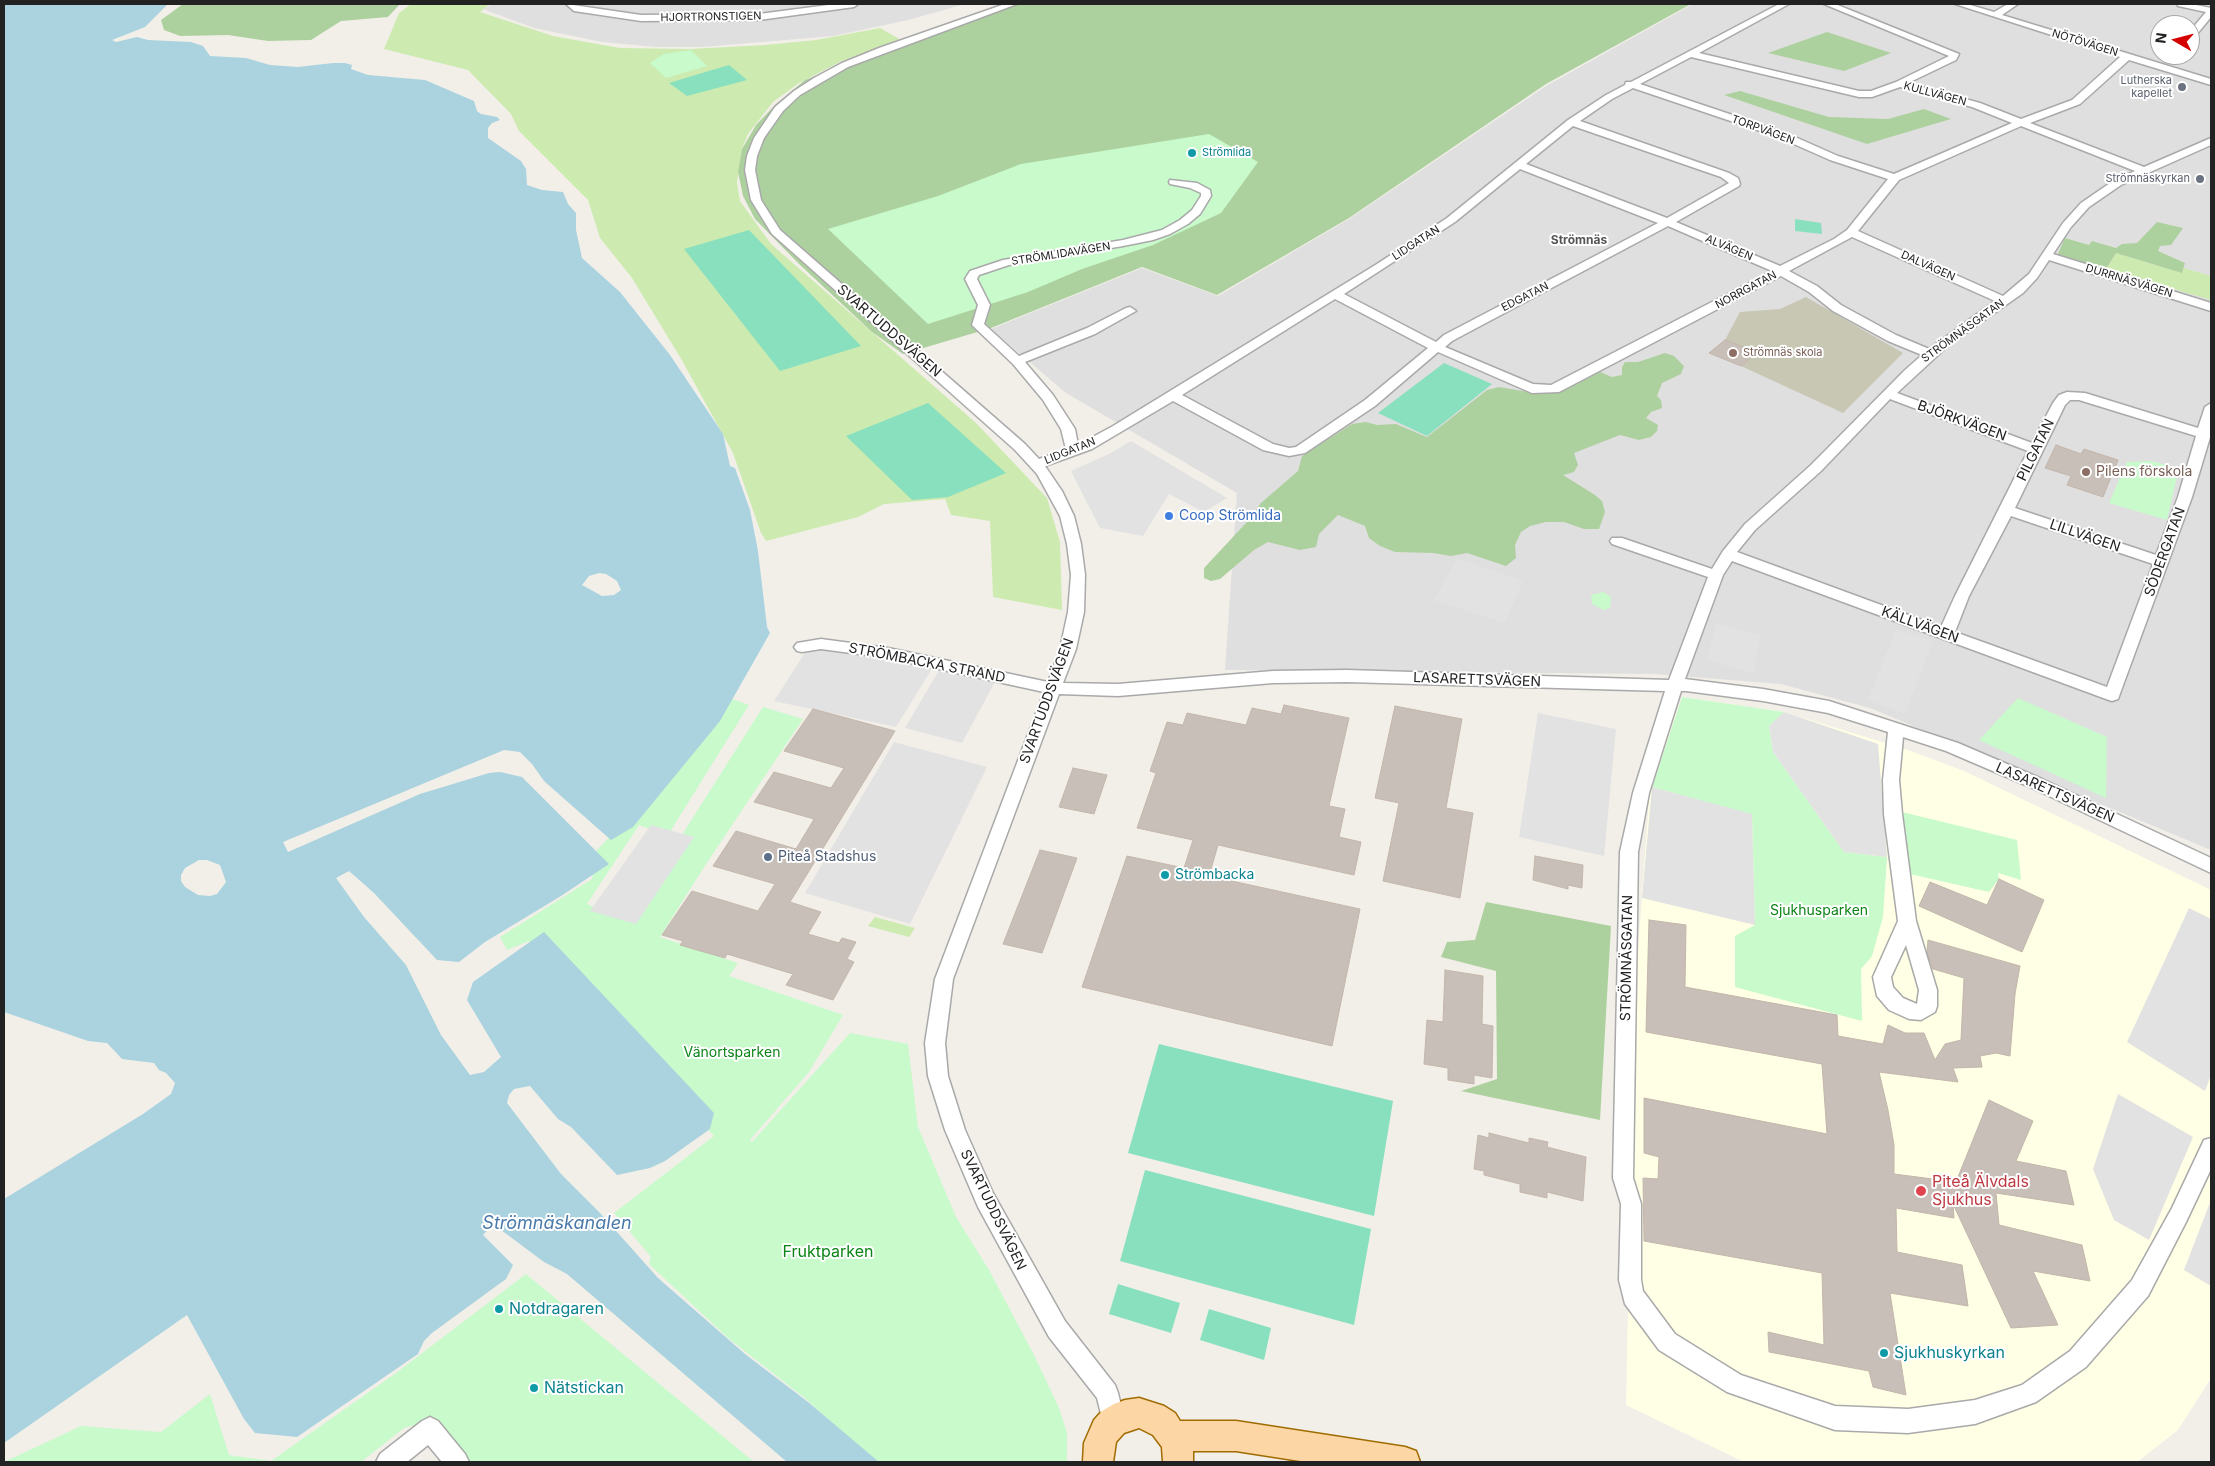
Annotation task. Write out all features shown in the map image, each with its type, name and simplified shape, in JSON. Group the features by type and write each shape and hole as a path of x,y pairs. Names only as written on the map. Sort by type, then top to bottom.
{"main road":[{"path":"1098,1462 1099,1443 1105,1431 1113,1422 1125,1415 1139,1414 1159,1420 1176,1449 1236,1436 1405,1462"}],"street":[{"name":"HJORTRONSTIGEN","path":"570,4 574,8 641,18 734,18 759,17 854,4"},
{"name":"SVARTUDDSVÄGEN","path":"1012,4 882,50 845,65 817,80 797,93 779,109 759,138 752,156 750,170 756,200 776,232 987,416 1036,464 1055,491 1067,516 1074,544 1078,575 1076,612 1070,640 944,979 935,1043 938,1076 955,1130 985,1200 1057,1329 1107,1393 1113,1422"},
{"name":"LIDGATAN","path":"1036,464 1073,451 1118,429 1336,295 1451,220 1572,122 1630,84 1785,4"},
{"path":"1828,4 1954,54 1953,58 1899,84"},
{"name":"NÖTÖVÄGEN","path":"1959,4 2211,82"},
{"path":"1996,15 2014,4"},
{"path":"2181,4 2211,11 2200,25"},
{"name":"KULLVÄGEN","path":"1690,54 1859,94 1872,94 1899,84 1976,105 2144,171"},
{"path":"2131,57 2150,54"},
{"name":"NORRGATAN","path":"1336,295 1436,347 1528,387 1536,390 1554,389 1838,241 1851,232 1895,178 2020,123 2076,102 2131,57"},
{"name":"TORPVÄGEN","path":"1630,84 1782,135 1834,158 1895,178"},
{"name":"EDGATAN","path":"1172,395 1268,447 1289,452 1300,450 1370,402 1436,347 1471,325 1668,223 1735,184 1734,180 1726,175 1572,122"},
{"name":"STRÖMNÄSGATAN","path":"1667,1342 1633,1296 1630,1280 1631,1204 1623,1178 1625,995 1630,852 1640,793 1675,685 1716,575 1728,554 1750,528 1816,468 1929,354 2004,301 2033,276 2067,225 2085,205 2117,183 2211,141"},
{"name":"ALVÄGEN","path":"1518,166 1668,223 1781,271 1813,289 1838,308 1892,338 1929,354"},
{"name":"STRÖMLIDAVÄGEN","path":"1073,451 1068,429 1048,398 1017,361 978,324 984,306 982,298 973,286 971,279 974,273 1007,262 1123,244 1166,232 1184,222 1196,212 1206,196 1206,192 1193,185 1174,182"},
{"name":"DALVÄGEN","path":"1851,232 2004,301"},
{"name":"DURRNÄSVÄGEN","path":"2047,256 2211,307"},
{"path":"1017,361 1091,331 1130,311"},
{"name":"BJÖRKVÄGEN","path":"1888,394 2036,449"},
{"name":"PILGATAN","path":"1946,634 1962,596 2007,510 2059,403 2067,396 2073,395 2204,434"},
{"name":"SÖDERGATAN","path":"2112,695 2162,562 2211,407"},
{"name":"LILLVÄGEN","path":"2007,510 2162,562"},
{"path":"1617,541 1716,575"},
{"name":"KÄLLVÄGEN","path":"1728,554 2112,695"},
{"name":"STRÖMBACKA STRAND","path":"802,647 821,644 888,653 1052,688"},
{"name":"LASARETTSVÄGEN","path":"1052,688 1118,690 1273,678 1338,676 1675,685 1705,687 1799,701 1843,711 1952,747 2011,772 2211,866"},
{"path":"1896,729 1891,780 1906,921"},
{"path":"1667,1342 1736,1384 1835,1418 1908,1422 1975,1412 2028,1394 2078,1358 2140,1288 2179,1215 2211,1147"},
{"path":"388,1462 430,1429 457,1462"}],"shaded area":[{"path":"493,4 965,4 908,20 833,36 702,47 656,47 602,42 534,28 483,9"},
{"path":"1693,4 2211,4 2211,850 1870,708 1781,684 1654,674 1225,670 1237,493 1066,393 991,329 1142,268 1218,296 1349,219 1546,86"},
{"path":"1806,297 1903,353 1843,413 1741,366 1756,352 1725,340 1740,312 1780,309"},
{"path":"1131,441 1227,498 1204,512 1169,494 1143,536 1100,528 1071,471 1109,454"},
{"path":"1457,558 1523,581 1505,623 1434,600"},
{"path":"1716,623 1761,635 1753,673 1707,660"},
{"path":"1896,629 1933,641 1905,714 1868,700"},
{"path":"808,648 869,655 933,667 896,727 774,701"},
{"path":"941,667 996,680 962,743 905,728"},
{"name":"Piteå Älvdals Sjukhus","path":"1682,697 1784,712 1908,750 1964,771 2211,890 2211,1378 2178,1430 2137,1462 1744,1462 1626,1405 1634,1004 1650,787"},
{"path":"1784,712 1878,744 1887,857 1844,852 1773,752 1769,726"},
{"path":"1538,713 1616,729 1604,856 1519,837"},
{"path":"894,742 987,767 910,924 805,893"},
{"path":"1652,787 1752,814 1755,925 1642,898"},
{"path":"651,825 694,837 636,924 590,911"},
{"path":"2189,908 2211,919 2211,1075 2205,1091 2127,1042"},
{"path":"2118,1094 2193,1137 2149,1240 2114,1220 2093,1169"},
{"path":"2211,1200 2211,1286 2184,1270"}],"green space":[{"path":"183,4 400,4 388,17 341,21 311,40 268,41 228,35 180,36 164,30 161,20"},
{"path":"411,4 490,4 480,12 553,36 620,48 690,49 765,45 816,40 880,28 901,40 842,61 799,83 773,102 748,134 742,149 737,182 740,201 771,244 975,422 1047,498 1060,542 1062,610 993,597 990,521 951,515 945,499 884,504 858,517 766,541 761,533 733,453 680,357 632,278 600,238 588,200 519,131 511,114 468,70 384,49 399,13"},
{"path":"1013,4 1691,4 1546,84 1349,218 1217,295 1142,267 991,328 903,354 872,332 799,264 755,219 743,196 738,172 742,149 756,125 775,105 805,80"},
{"path":"1827,32 1891,53 1844,71 1768,53"},
{"path":"691,50 707,66 666,78 650,63 664,54"},
{"path":"729,65 747,80 687,96 669,83"},
{"path":"1740,91 1829,117 1888,119 1924,109 1951,119 1867,144 1724,95"},
{"path":"1209,134 1258,162 1221,213 1153,245 1082,269 1028,292 928,324 828,229 938,196 1021,164"},
{"path":"1795,219 1821,223 1822,234 1795,231"},
{"path":"2157,222 2183,228 2171,245 2160,246 2158,251 2185,263 2182,273 2116,253 2106,269 2096,270 2056,258 2065,238 2089,245 2092,241 2116,248 2122,244 2137,243"},
{"path":"749,230 861,346 780,371 684,249"},
{"path":"2116,253 2182,273 2184,268 2211,276 2211,300 2106,269"},
{"path":"1665,353 1674,356 1684,366 1681,374 1662,383 1657,396 1661,400 1662,408 1651,412 1646,418 1658,425 1657,431 1651,437 1639,440 1620,435 1574,453 1578,465 1574,472 1563,475 1602,501 1605,512 1599,529 1584,529 1564,522 1546,522 1530,526 1521,532 1515,545 1516,558 1506,566 1467,553 1451,556 1433,553 1395,552 1380,546 1369,538 1365,526 1338,515 1319,534 1316,547 1300,550 1268,542 1254,550 1220,579 1211,581 1204,578 1204,568 1246,523 1261,503 1298,471 1302,456 1352,424 1366,422 1377,425 1396,424 1427,437 1487,390 1499,387 1534,393 1561,392 1600,372 1612,377 1622,375 1622,367 1625,362 1638,362"},
{"path":"1444,363 1492,384 1427,436 1378,413"},
{"path":"928,403 1006,473 948,497 912,500 846,436"},
{"path":"2151,461 2179,468 2167,520 2109,503 2127,462"},
{"path":"1603,592 1611,597 1610,608 1604,610 1592,604 1591,595"},
{"name":"Fruktparken","path":"724,696 749,705 668,835 639,825 587,904 628,920 763,707 803,719 706,864 660,937 738,963 729,976 843,1015 809,1072 750,1140 752,1142 850,1033 908,1044 918,1127 956,1217 989,1270 1034,1355 1059,1408 1067,1433 1067,1462 875,1462 806,1399 728,1338 649,1264 651,1257 614,1213 714,1136 529,941 507,950 500,937 592,879 597,850 627,819"},
{"name":"Sjukhusparken","path":"1682,697 1784,712 1769,726 1773,752 1844,852 1887,857 1883,917 1872,956 1861,969 1862,1021 1735,987 1735,936 1755,925 1752,815 1652,787"},
{"path":"2018,698 2107,737 2106,798 1979,740"},
{"path":"1902,812 2017,840 2021,880 1998,873 1999,879 1989,892 1910,874"},
{"path":"1486,902 1611,926 1600,1120 1461,1091 1497,1079 1496,971 1441,957 1447,942 1475,940"},
{"path":"875,917 915,928 909,937 868,926"},
{"path":"1159,1044 1393,1101 1374,1216 1128,1153"},
{"path":"1145,1170 1371,1229 1354,1325 1120,1261"},
{"path":"526,1274 754,1462 451,1462 430,1429 419,1424 404,1428 361,1462 4,1462 81,1426 161,1432 210,1394 229,1455 271,1461 396,1373"},
{"path":"1118,1284 1180,1303 1171,1333 1109,1314"},
{"path":"1209,1309 1271,1328 1264,1360 1200,1340"}],"water":[{"name":"Strömnäskanalen","path":"4,4 168,4 145,27 112,40 116,42 137,37 148,40 191,42 203,46 210,56 246,58 270,65 298,67 345,63 352,65 351,69 368,75 425,80 474,101 477,111 481,114 497,117 500,120 492,123 488,128 488,138 521,161 526,169 527,185 542,190 563,192 568,204 576,213 576,230 582,258 620,292 670,355 723,434 730,466 735,468 750,510 758,551 767,627 770,633 720,721 633,827 611,840 544,781 532,764 520,752 504,750 283,842 288,852 420,794 489,773 500,772 522,777 609,864 561,896 485,942 459,962 437,960 374,893 349,871 336,878 364,917 406,965 441,1035 470,1075 484,1072 501,1057 467,1000 473,982 544,932 714,1113 710,1129 665,1161 650,1168 617,1175 571,1127 558,1119 530,1086 514,1089 509,1095 507,1103 561,1174 600,1213 658,1278 745,1354 808,1402 879,1462 787,1462 567,1274 544,1262 493,1224 483,1235 513,1265 506,1279 432,1333 424,1341 418,1354 297,1437 255,1433 244,1419 187,1315 4,1443 4,1199 143,1114 171,1094 175,1083 166,1073 159,1070 154,1063 122,1059 107,1043 88,1041 4,1012","holes":["599,573 606,574 617,581 621,590 614,595 602,596 582,585 589,576","199,860 207,860 220,865 226,882 217,894 210,896 198,895 185,887 181,881 181,875 185,868"]}],"building":[{"name":"Strömnäs skola","path":"1725,340 1757,352 1741,366 1709,353"},
{"name":"Pilens förskola","path":"2056,445 2081,454 2084,449 2118,460 2103,497 2067,485 2071,476 2045,468"},
{"name":"Strömbacka","path":"1284,705 1349,718 1329,806 1345,809 1339,837 1361,842 1354,875 1218,845 1209,876 1360,909 1332,1046 1082,987 1127,856 1184,868 1193,840 1137,828 1156,773 1150,771 1167,722 1183,725 1187,713 1246,725 1252,708 1281,714"},
{"path":"1395,706 1462,719 1446,808 1473,813 1460,898 1383,881 1399,803 1375,798"},
{"name":"Piteå Stadshus","path":"813,709 895,731 790,902 821,912 808,934 839,943 842,938 856,942 847,959 854,962 833,1000 786,985 793,974 727,954 725,958 680,945 683,941 662,935 692,891 758,911 775,884 713,866 736,831 796,849 814,819 754,802 774,772 831,788 844,768 784,751"},
{"path":"1073,768 1107,775 1094,814 1059,807"},
{"path":"1040,850 1077,858 1042,953 1003,944"},
{"path":"1535,856 1583,865 1582,888 1568,885 1568,889 1533,880"},
{"path":"1999,879 2044,900 2022,952 1919,906 1930,882 1987,905"},
{"name":"Piteå Älvdals Sjukhus","path":"1649,920 1686,925 1685,987 1837,1015 1838,1036 1883,1044 1888,1025 1905,1033 1924,1033 1935,1060 1945,1044 1961,1040 1964,978 1933,969 1927,952 1928,940 2020,966 2015,994 2010,1056 1996,1053 1980,1056 1982,1067 1953,1068 1958,1082 1879,1072 1894,1145 1894,1174 1956,1182 1989,1100 2033,1121 2016,1161 2066,1171 2074,1205 1996,1193 1999,1225 2082,1245 2090,1281 2033,1271 2058,1325 2011,1328 1953,1204 1954,1218 1896,1208 1897,1252 1962,1265 1968,1306 1890,1293 1906,1395 1873,1387 1869,1371 1769,1352 1768,1332 1824,1345 1822,1273 1644,1241 1643,1178 1658,1179 1659,1157 1644,1153 1644,1098 1827,1134 1822,1064 1646,1032"},
{"path":"1445,970 1483,976 1482,1024 1493,1026 1492,1078 1474,1075 1474,1084 1448,1080 1448,1068 1424,1064 1427,1020 1443,1022"},
{"path":"1489,1133 1529,1143 1529,1138 1548,1142 1547,1147 1586,1157 1583,1201 1547,1192 1547,1198 1520,1192 1520,1184 1484,1175 1484,1171 1474,1169 1478,1135 1489,1138"}],"place":[{"name":"Lutherska kapellet","path":"2182,87"},
{"name":"Strömlida","path":"1192,153"},
{"name":"Strömnäskyrkan","path":"2200,179"},
{"name":"Strömnäs skola","path":"1733,353"},
{"name":"Pilens förskola","path":"2086,472"},
{"name":"Coop Strömlida","path":"1169,516"},
{"name":"Piteå Stadshus","path":"768,857"},
{"name":"Strömbacka","path":"1165,875"},
{"name":"Piteå Älvdals Sjukhus","path":"1921,1191"},
{"name":"Notdragaren","path":"499,1309"},
{"name":"Sjukhuskyrkan","path":"1884,1353"},
{"name":"Nätstickan","path":"534,1388"}],"district":[{"name":"Strömnäs","path":"1579,240"}],"park label":[{"name":"Vänortsparken","path":"732,1053"}]}
